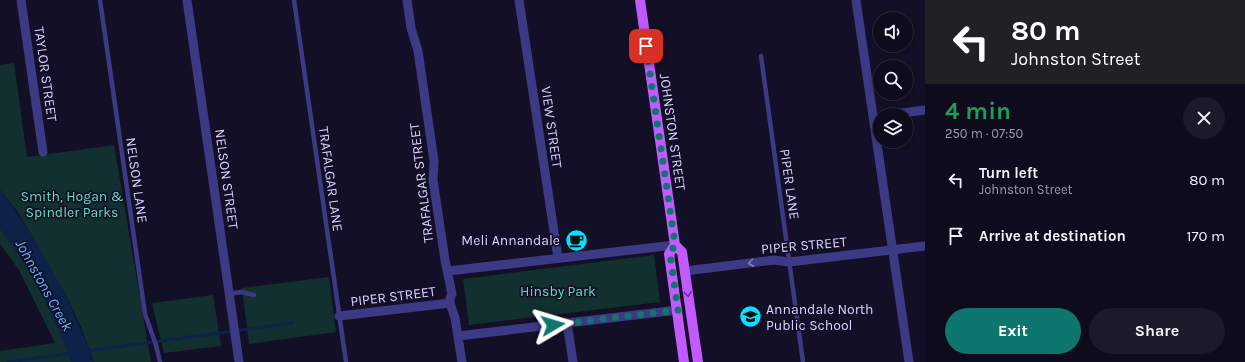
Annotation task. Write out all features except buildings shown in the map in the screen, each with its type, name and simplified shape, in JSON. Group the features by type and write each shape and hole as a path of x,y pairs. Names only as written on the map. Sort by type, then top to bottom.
{"main road":[{"name":"JOHNSTON STREET","path":"640,0 675,244 682,252 698,362"},
{"name":"JOHNSTON STREET","path":"675,244 670,254 684,362"}],"street":[{"name":"TAYLOR STREET","path":"21,0 43,152"},
{"name":"NELSON STREET","path":"187,0 240,362"},
{"name":"TRAFALGAR STREET","path":"407,0 411,28 418,52 434,161 433,180 445,260 452,294 450,303 455,315 462,362"},
{"name":"VIEW STREET","path":"519,0 558,258"},
{"path":"856,0 874,108"},
{"path":"913,112 925,110"},
{"path":"880,148 909,362"},
{"path":"448,271 675,244"},
{"name":"PIPER STREET","path":"685,271 774,260 790,262 925,246"},
{"name":"PIPER STREET","path":"339,316 450,303"},
{"path":"458,336 678,310"},
{"path":"567,323 573,362"}],"lane":[{"name":"NELSON LANE","path":"100,0 144,309 160,362"},
{"name":"TRAFALGAR LANE","path":"294,0 346,362"},
{"name":"PIPER LANE","path":"762,56 804,362"},
{"path":"230,294 241,292 254,295"}],"green space":[{"name":"Smith, Hogan & Spindler Parks","path":"14,63 27,157 114,145 151,362 94,362 81,327 64,292 19,214 0,190 0,65"},
{"path":"0,228 22,259 41,292 58,327 72,362 0,362 0,351 55,343 19,270 0,244"},
{"name":"Hinsby Park","path":"654,255 660,302 469,325 463,279"},
{"path":"329,277 336,332 249,344 242,288"},
{"path":"213,295 221,346 164,353 152,303"}],"water":[{"name":"Johnstons Creek","path":"0,190 15,210 41,251 65,294 94,362 72,362 45,300 30,272 0,228"}],"waterway":[{"path":"87,351 293,323"},
{"path":"8,362 72,353"}],"place":[{"name":"Meli Annandale","path":"576,240"},
{"name":"Annandale North Public School","path":"750,317"}],"route":[{"path":"553,325 678,310 670,254 675,244 646,46"}]}
